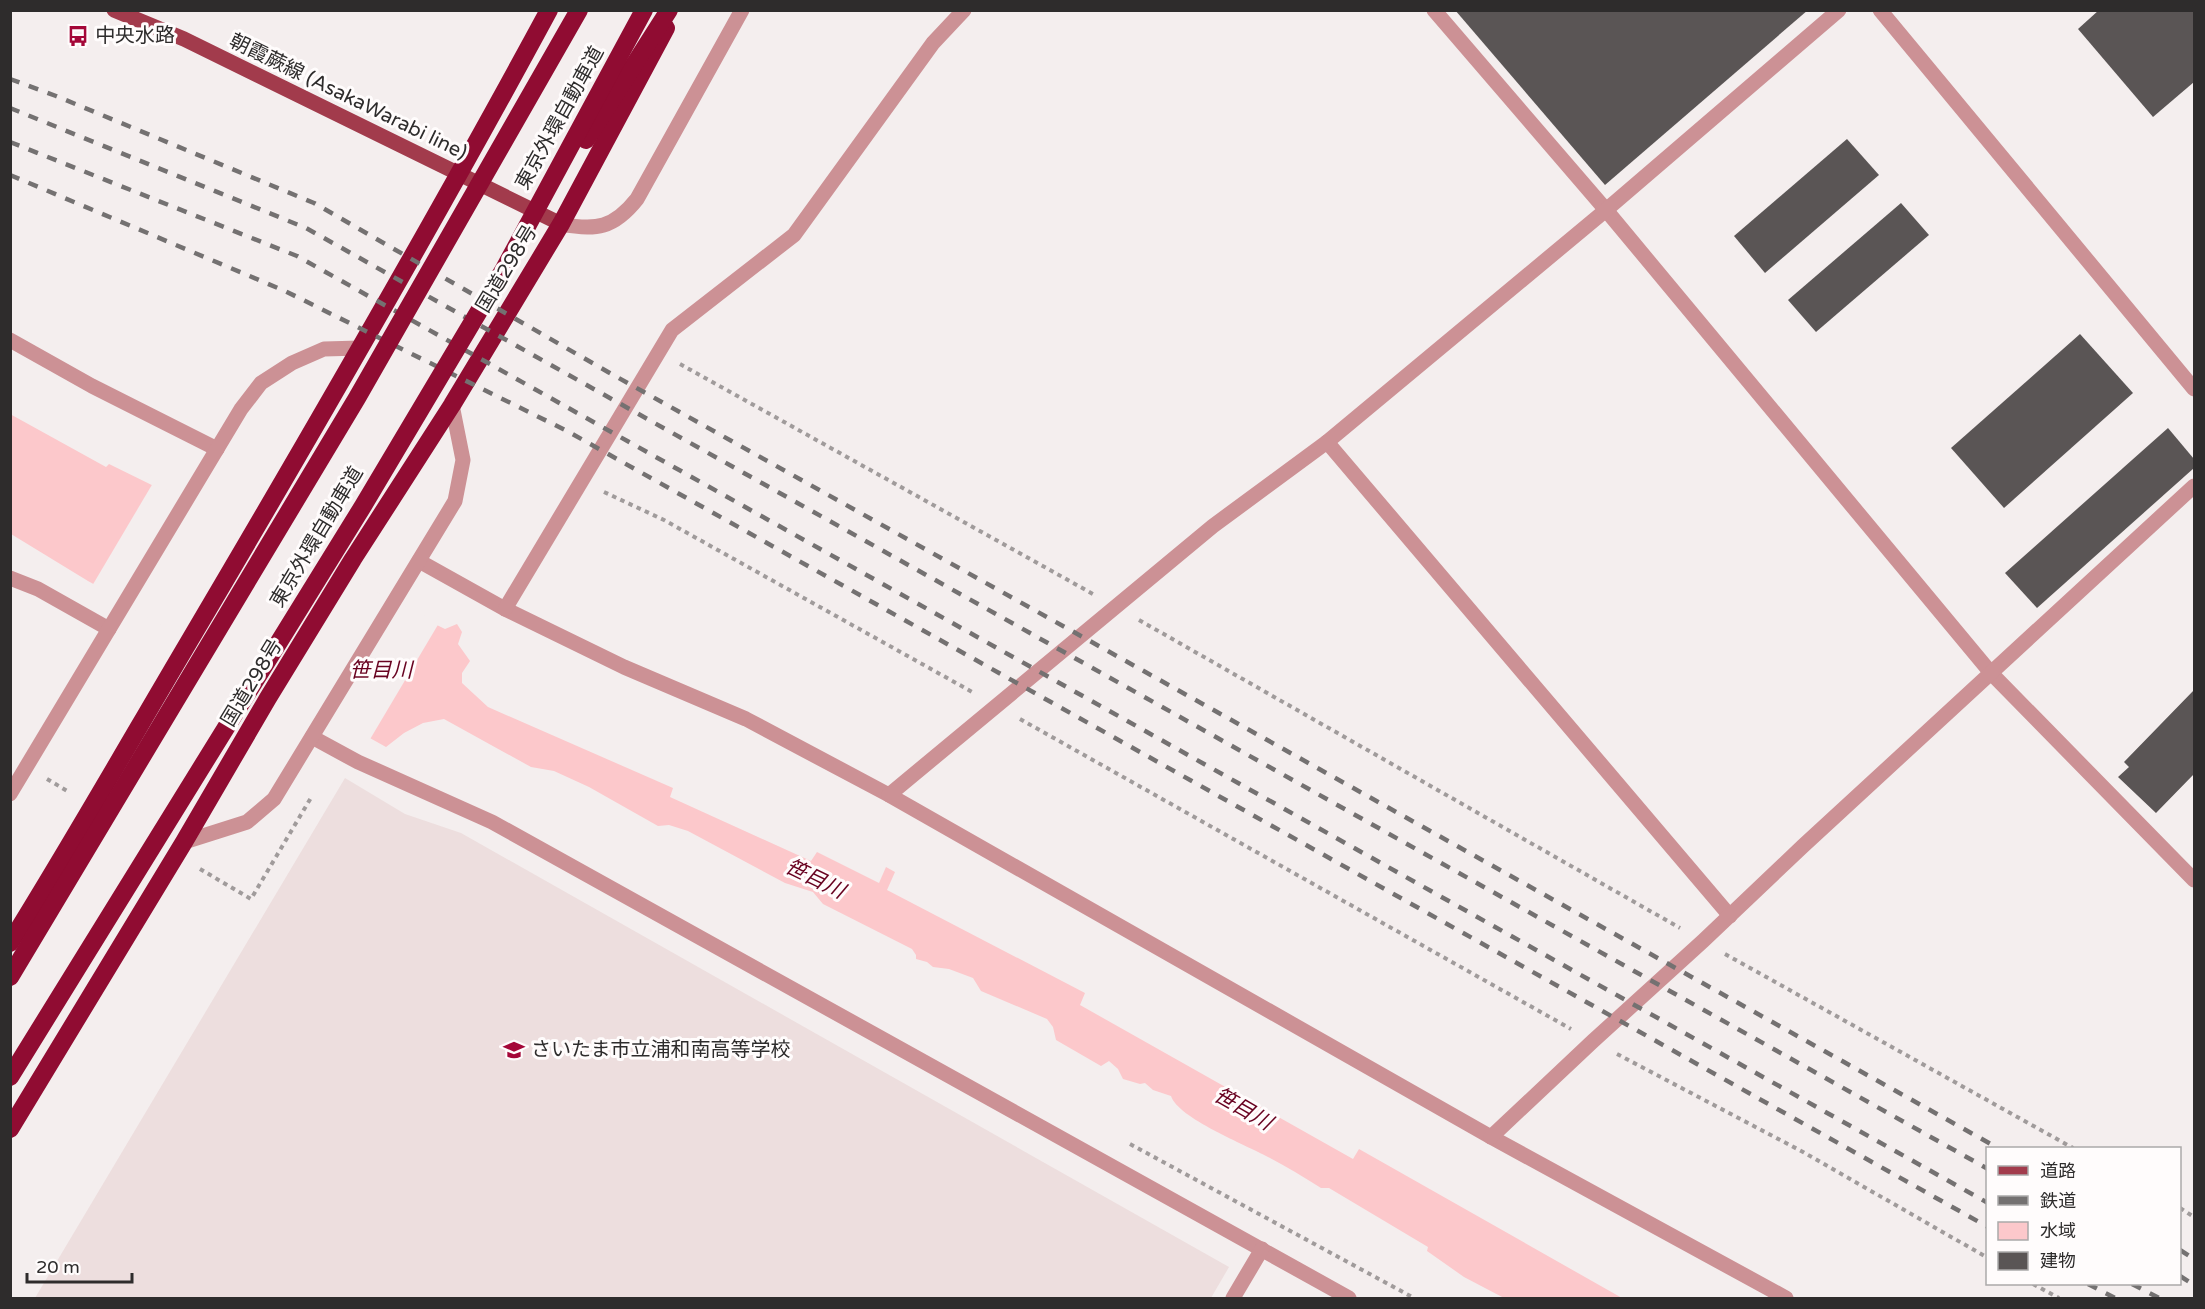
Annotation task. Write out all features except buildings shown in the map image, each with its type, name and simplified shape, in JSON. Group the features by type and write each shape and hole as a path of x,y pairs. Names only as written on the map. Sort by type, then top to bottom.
{"highway":[{"path":"10,943 85,821 460,176 549,10"},
{"name":"東京外環自動車道","path":"10,976 357,398 579,10"},
{"name":"東京外環自動車道","path":"10,1077 363,506 504,269 644,10"},
{"path":"504,269 669,10"},
{"name":"国道298号","path":"10,1129 184,842 268,698 353,559 452,405 561,224 675,10"}],"main road":[{"name":"朝霞蕨線 (AsakaWarabi line)","path":"114,10 184,39 561,224"}],"street":[{"path":"561,224 585,229 602,226 624,215 637,199 742,10"},
{"path":"505,609 672,330 794,235 933,43 964,10"},
{"path":"1434,10 1606,210 1991,673 2194,880"},
{"path":"889,795 1213,526 1328,442 1606,210 1839,10"},
{"path":"1880,10 2194,389"},
{"path":"10,340 92,386 217,449"},
{"path":"10,794 241,409 261,383 292,363 324,350 360,348"},
{"path":"184,842 247,822 274,799 455,501 463,460 452,405"},
{"path":"1328,442 1730,916"},
{"path":"1491,1137 2194,486"},
{"path":"419,561 505,609 624,667 746,719 889,795 1491,1137 1786,1299"},
{"path":"10,578 38,588 109,629"},
{"path":"315,731 358,762 511,832 1348,1299"},
{"path":"1233,1299 1262,1250"}],"path":[{"path":"659,352 1116,607 2069,1147"},
{"path":"582,482 664,520 1593,1041 1803,1152 1986,1257"},
{"path":"251,899 312,796"},
{"path":"2181,1209 2194,1217"},
{"path":"2035,1285 2059,1299"}],"shaded area":[{"name":"さいたま市立浦和南高等学校","path":"345,778 405,814 461,833 1229,1267 1211,1298 35,1298"}],"water":[{"name":"笹目川","path":"10,414 106,467 109,464 445,629 457,624 462,632 458,644 470,661 462,673 462,683 488,707 673,788 670,797 811,861 817,852 879,883 886,867 895,872 887,890 1085,993 1080,1005 1353,1159 1359,1149 1622,1298 1504,1298 1464,1277 1427,1251 1428,1247 1329,1188 1321,1188 1275,1160 1199,1122 1176,1104 1171,1096 1153,1090 1145,1083 1140,1084 1123,1079 1118,1069 1109,1061 1101,1066 1056,1040 1053,1027 1047,1019 981,991 973,978 949,969 933,967 927,962 916,959 912,949 823,904 813,892 785,883 688,831 669,825 658,826 589,787 554,771 531,767 444,719 423,723 404,733 386,747 88,581 11,534"}],"pier":[{"path":"153,483 439,623 369,741 92,586"}],"railway":[{"path":"10,79 314,203 608,372 1996,1147"},
{"path":"10,108 306,228 1986,1168"},
{"path":"10,142 297,256 1986,1202"},
{"path":"10,175 285,291 567,431 1986,1226"},
{"path":"2181,1251 2194,1259"},
{"path":"2181,1277 2194,1285"},
{"path":"2090,1285 2115,1298"},
{"path":"2134,1285 2159,1298"}],"place":[{"name":"中央水路","path":"78,36"},
{"name":"さいたま市立浦和南高等学校","path":"514,1050"}]}
